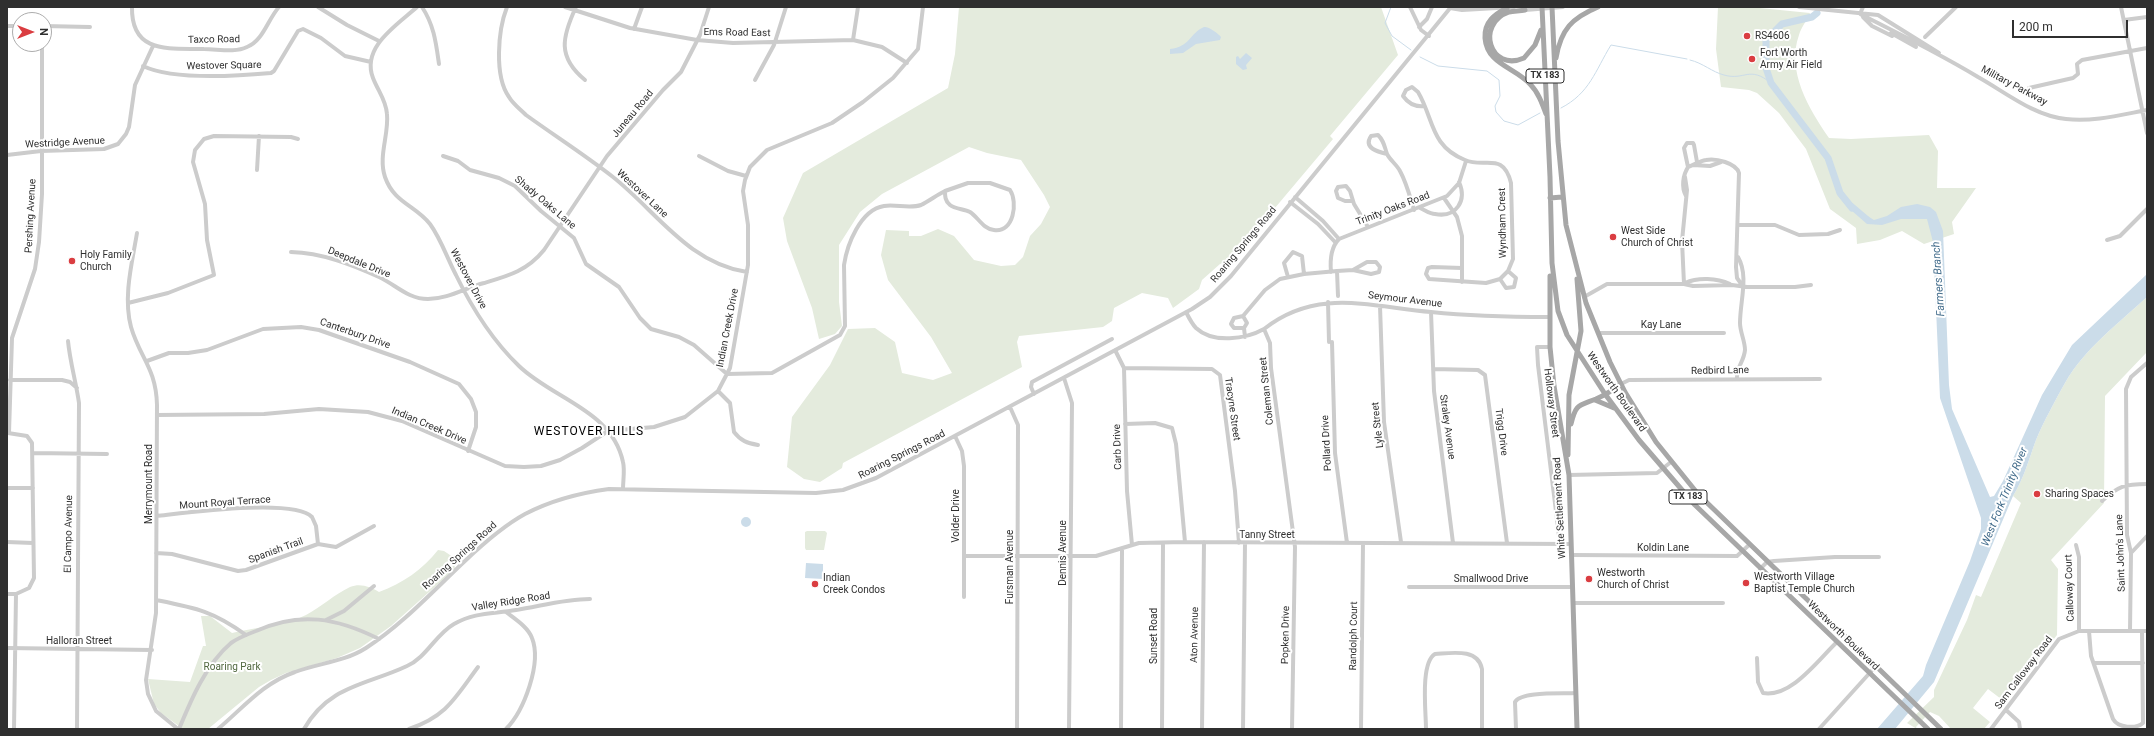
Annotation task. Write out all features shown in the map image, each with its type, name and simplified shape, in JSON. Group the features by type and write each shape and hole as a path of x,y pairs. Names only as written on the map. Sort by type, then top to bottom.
{"main road":[{"name":"Westworth Boulevard","path":"1540,7 1548,118 1552,263 1558,311 1567,335 1605,394 1663,469 1742,552 1928,729"},
{"name":"Westworth Boulevard","path":"1552,7 1558,141 1562,197 1566,225 1584,297 1598,333 1633,407 1671,462 1698,494 1766,562 1941,729"},
{"path":"1555,69 1558,51 1566,29 1578,16 1598,7"},
{"path":"1507,8 1488,22 1484,34 1485,46 1494,59 1530,83 1540,98 1548,118"},
{"path":"1525,10 1509,12 1500,17 1492,25 1489,35 1490,46 1497,55 1507,60 1524,58 1535,45 1542,27"},
{"path":"1548,142 1558,141"},
{"path":"1550,198 1562,197"},
{"name":"White Settlement Road","path":"1552,263 1549,317 1550,347 1554,386 1569,475 1577,729"},
{"path":"1568,464 1569,395 1581,331 1581,315 1576,269"},
{"path":"1569,433 1574,412 1579,406 1586,401 1595,400 1621,384"},
{"path":"1595,400 1617,410"}],"street":[{"path":"132,7 132,16 137,30 145,41 153,46 143,66"},
{"name":"Taxco Road","path":"153,46 167,49 242,49 254,44 279,7"},
{"path":"318,7 347,25 379,41"},
{"path":"371,62 372,56 379,41 417,7"},
{"path":"422,7 429,18 435,34 439,64"},
{"name":"Westover Lane","path":"507,7 501,28 500,53 502,78 508,96 531,118 614,178 689,247 708,260 726,268 747,272"},
{"name":"Ems Road East","path":"565,7 634,29 697,40 733,43 853,40 882,47 907,63"},
{"path":"634,29 642,7"},
{"name":"Juneau Road","path":"560,226 600,168 663,90 681,72 697,40 709,7"},
{"path":"755,80 775,42 786,7"},
{"path":"853,40 858,7"},
{"name":"Indian Creek Drive","path":"157,415 264,414 319,409 342,409 386,415 505,466 541,466 560,460 608,431 654,427 671,423 685,417 718,391 727,374 736,339 747,272 748,233 743,191 746,176 755,161 767,150 832,123 880,89 918,50 923,7"},
{"path":"1410,7 1419,26 1429,36"},
{"path":"1419,26 1427,19 1432,7"},
{"path":"1450,7 1462,10 1514,7"},
{"name":"Roaring Springs Road","path":"218,729 222,727 256,694 275,681 295,672 346,658 364,650 379,639 491,537 514,521 543,506 564,498 593,491 623,489 816,493 843,490 876,478 1186,312 1205,300 1227,280 1290,202 1429,36 1450,7"},
{"path":"1525,10 1563,7"},
{"path":"1799,7 1860,14 1863,7"},
{"path":"1925,37 1956,7"},
{"path":"2121,7 2145,110 2147,133"},
{"path":"575,9 566,32 565,52 571,66 585,80"},
{"name":"Military Parkway","path":"1860,14 1910,44 1947,59"},
{"name":"Military Parkway","path":"1860,14 1947,59 2030,106 2064,119 2093,119 2145,110"},
{"name":"Military Parkway","path":"1860,14 1873,14 1883,18 1928,45 1947,59"},
{"path":"2124,20 2147,17"},
{"path":"52,26 90,27"},
{"name":"Westover Square","path":"143,66 177,75 270,73 274,71 298,31 303,29 321,38 345,56 371,62"},
{"path":"2029,88 2073,78 2078,74 2077,64 2082,60 2147,48"},
{"name":"Pershing Avenue","path":"8,433 12,338 35,269 39,250 42,194 42,52"},
{"name":"Westover Drive","path":"371,62 371,73 387,108 388,118 382,167 385,178 395,196 430,224 464,291 483,322 520,367 546,387 592,415 608,431 615,441 623,462 623,489"},
{"name":"Westridge Avenue","path":"7,155 41,150 104,149 113,147 121,141 129,127 132,96 143,66"},
{"path":"1424,106 1419,107 1407,100 1403,96 1406,90 1412,88 1418,92 1424,106 1439,142 1466,161"},
{"path":"1387,154 1373,150 1369,145 1371,136 1378,135 1383,140 1386,146 1387,154 1399,170 1414,210"},
{"path":"128,303 168,293 214,275 207,246 206,204 193,162 195,150 201,141 209,137 259,136 291,137 298,139"},
{"path":"257,170 259,136"},
{"path":"1684,284 1682,241 1686,196 1683,188 1688,167 1684,148 1687,143 1693,142 1694,144 1695,164"},
{"name":"Shady Oaks Lane","path":"443,156 470,170 506,181 516,186 574,238 586,264 619,287 646,325 652,329 694,345 727,374"},
{"path":"699,156 728,171 746,176"},
{"path":"1688,167 1708,159 1734,164 1738,167 1737,278 1742,285"},
{"name":"Trinity Oaks Road","path":"1335,242 1339,238 1444,198 1459,182 1466,161"},
{"name":"Wyndham Crest","path":"1466,161 1497,163 1502,166 1509,175 1512,206 1513,259 1508,271 1500,279 1506,288 1514,287 1516,278 1508,271"},
{"path":"1695,164 1710,166 1722,162"},
{"path":"1420,208 1434,214 1444,214 1453,211 1461,203 1464,192 1459,182"},
{"path":"727,374 772,373 840,335 845,326 845,255 862,222 870,213 882,206 920,205 945,191 968,183 990,183 1004,186 1010,190 1014,196 1014,214 1004,228 997,230 988,229 971,213 950,205 946,200 945,191"},
{"path":"1353,201 1345,202 1338,198 1336,190 1338,187 1346,186 1350,191 1353,201 1368,227"},
{"path":"1295,197 1323,221 1339,238"},
{"path":"1444,198 1457,217 1462,236 1462,282"},
{"path":"1290,202 1318,224 1335,242 1331,256 1331,272"},
{"path":"2107,240 2120,236 2147,210"},
{"path":"1738,224 1775,225 1799,235 1828,234 1840,230"},
{"name":"Deepdale Drive","path":"291,252 334,258 378,277 413,297 428,299 440,298 464,291 472,286 515,274 526,268 536,260 560,226"},
{"name":"Merrymount Road","path":"137,233 128,303 131,328 147,361 156,385 157,415 156,600 152,650 146,680 148,694 156,711 178,729"},
{"path":"1288,277 1284,263 1293,252 1302,256 1304,274"},
{"path":"1737,378 1737,368 1743,360 1745,348 1740,325 1743,267 1738,256"},
{"path":"1244,328 1234,328 1231,324 1234,318 1243,316 1271,284 1288,277 1304,274 1353,270 1374,274 1379,272 1380,267 1376,262 1371,261 1353,270"},
{"path":"1462,268 1432,266 1428,268 1426,274 1430,279 1462,282 1486,283 1500,279"},
{"path":"1337,271 1338,296"},
{"path":"1584,297 1607,284 1684,284 1693,286 1742,285 1776,287 1811,285"},
{"name":"Seymour Avenue","path":"1264,329 1277,319 1299,309 1328,302 1431,312 1516,318 1549,317"},
{"name":"Pollard Drive","path":"1328,302 1335,453 1346,543"},
{"name":"Lyle Street","path":"1380,306 1384,422 1401,542"},
{"path":"1186,312 1197,329 1217,338 1245,336 1264,329"},
{"name":"Straley Avenue","path":"1431,312 1434,392 1453,543"},
{"path":"1243,316 1247,323 1244,328 1245,336"},
{"name":"Canterbury Drive","path":"147,361 169,353 188,353 207,350 263,329 301,327 313,328 410,362 459,384 471,399 476,412 476,427 468,451"},
{"name":"Coleman Street","path":"1264,329 1270,342 1271,368 1294,542"},
{"name":"Kay Lane","path":"1598,333 1724,333"},
{"path":"1034,394 1031,386 1032,382 1112,339"},
{"name":"El Campo Avenue","path":"68,341 70,360 77,388 77,729"},
{"name":"Holloway Street","path":"1550,347 1537,347 1560,544"},
{"name":"Carb Drive","path":"1115,350 1124,368 1127,491 1132,545"},
{"name":"Saint John's Lane","path":"2130,631 2130,553 2127,535 2126,389 2129,379 2147,363"},
{"name":"Tracyne Street","path":"1124,368 1212,369 1220,375 1235,490 1239,543"},
{"name":"Trigg Drive","path":"1434,369 1478,370 1484,375 1507,543"},
{"name":"Dennis Avenue","path":"1064,378 1072,403 1069,729"},
{"name":"Redbird Lane","path":"1621,384 1629,380 1737,378 1820,379"},
{"path":"10,380 62,380 70,382 77,388"},
{"path":"718,391 730,403 734,432 744,441 758,445"},
{"name":"Fursman Avenue","path":"1010,407 1018,425 1017,729"},
{"path":"1125,424 1156,423 1172,428 1176,444 1185,542"},
{"path":"7,594 16,594 29,588 33,582 34,543 32,443 27,436 8,433"},
{"name":"Volder Drive","path":"955,436 962,451 964,466 964,597"},
{"path":"33,453 107,454"},
{"path":"1569,475 1641,475 1657,473 1671,462"},
{"path":"2102,501 2113,491 2127,484 2147,484"},
{"path":"7,488 33,488"},
{"name":"Mount Royal Terrace","path":"157,516 219,509 278,508 297,510 310,514 315,522 318,544"},
{"name":"Spanish Trail","path":"156,553 172,554 238,571 246,570 318,544 336,547 374,526"},
{"path":"2130,553 2147,536"},
{"path":"7,542 34,543"},
{"name":"Tanny Street","path":"964,556 1096,556 1122,550 1132,545 1185,542 1571,544"},
{"name":"Aton Avenue","path":"1202,729 1204,542"},
{"name":"Popken Drive","path":"1292,729 1294,542"},
{"name":"Sunset Road","path":"1162,729 1163,543"},
{"path":"1243,729 1245,543"},
{"name":"Randolph Court","path":"1361,729 1363,543"},
{"path":"1742,552 1749,545"},
{"name":"Calloway Court","path":"2076,545 2079,557 2079,631"},
{"path":"1121,729 1122,550"},
{"name":"Koldin Lane","path":"1572,555 1737,556 1742,552"},
{"path":"1760,569 1766,562 1835,557 1879,557"},
{"path":"326,620 344,611 374,586"},
{"name":"Smallwood Drive","path":"1409,587 1572,587"},
{"path":"14,729 16,594"},
{"name":"Valley Ridge Road","path":"304,729 315,713 332,698 362,682 411,664 453,624 472,615 506,612 572,599 590,599"},
{"path":"156,600 198,608 226,620 246,635"},
{"path":"1573,603 1723,603"},
{"path":"506,612 528,632 534,643 535,656 533,673 524,701 506,729"},
{"path":"178,729 193,698 211,668 232,643 246,635 273,623 304,618 326,620 356,627 379,639"},
{"name":"Sam Calloway Road","path":"1991,729 2059,639 2079,631 2145,631"},
{"path":"2089,631 2089,646 2114,719 2117,724 2123,726 2139,726 2143,723 2143,663 2145,631"},
{"path":"1757,658 1760,688 1763,693 1770,694 1792,686 1836,642"},
{"name":"Halloran Street","path":"7,648 152,650"},
{"path":"1426,729 1425,681 1428,662 1435,654 1468,654 1480,660 1482,669 1482,729"},
{"path":"2094,663 2143,663"},
{"path":"1819,729 1876,666"},
{"path":"409,729 434,719 450,705 478,667"},
{"path":"1516,729 1516,699 1522,696 1576,693"},
{"path":"2006,710 2019,722 2020,729"}],"green space":[{"path":"959,7 1381,7 1398,55 1330,136 1333,139 1232,259 1220,264 1202,280 1199,289 1173,308 1168,298 1142,293 1114,308 1112,321 1103,327 1019,336 1017,342 1022,367 843,463 842,468 820,482 804,479 787,467 792,417 830,365 848,329 875,328 895,342 902,373 933,380 952,373 931,337 888,280 881,255 886,230 909,231 909,236 921,236 938,229 954,236 974,260 1001,266 1015,265 1023,257 1030,236 1041,224 1050,207 1021,160 987,153 969,147 882,194 860,212 839,245 839,302 842,326 835,334 819,339 812,308 787,241 783,218 803,173 948,88 955,54"},
{"path":"1718,7 1750,7 1810,13 1799,35 1795,62 1807,102 1821,127 1829,138 1851,139 1929,135 1938,151 1937,188 1976,188 1952,222 1954,234 1924,244 1902,231 1880,240 1857,244 1856,228 1830,209 1806,149 1779,113 1757,93 1749,90 1721,87 1716,49"},
{"path":"2147,297 2147,352 2105,396 2104,503 2051,560 2058,569 2057,635 2005,702 1988,689 1973,708 1990,722 1984,729 1951,729 1939,716 1930,712 1916,727 1917,729 1907,723 1934,697 1934,690 1967,620 1976,595 1981,597 2021,503 2013,496 2023,475 2039,433 2065,383 2082,358 2092,347"},
{"path":"825,531 827,533 824,550 806,550 805,532"},
{"name":"Roaring Park","path":"438,550 444,551 453,557 455,569 391,626 360,648 337,658 286,673 271,680 259,687 208,729 183,729 161,713 154,704 148,679 190,682 203,646 206,646 201,616 210,616 232,633 289,622 306,615 350,587 358,585 365,586 379,592 396,584 419,570"}],"water":[{"path":"1204,27 1218,34 1221,37 1220,40 1196,44 1183,53 1170,54 1170,49 1182,46"},
{"path":"1246,53 1252,58 1246,65 1247,69 1243,70 1236,64 1236,57 1238,56 1240,59"},
{"name":"West Fork Trinity River","path":"1845,199 1852,202 1874,220 1887,216 1901,207 1917,204 1930,207 1936,212 1943,231 1949,385 1952,409 1990,497 1994,496 2003,481 2042,395 2072,345 2147,274 2147,297 2092,347 2073,370 2061,390 2036,440 2023,475 1934,682 1895,729 1877,729 1923,676 1926,665 1970,561 1981,529 1981,518 1940,398 1933,242 1927,219 1901,219 1882,225 1867,224 1845,204"},
{"path":"746,517 751,522 746,527 741,522"},
{"path":"806,563 823,564 823,579 805,578"}],"waterway":[{"path":"1391,7 1385,23 1392,36 1411,50"},
{"name":"Farmers Branch","path":"1817,13 1812,17 1782,24 1766,40 1766,68 1771,83 1828,158 1840,193 1852,208"},
{"path":"1561,108 1579,95 1591,81 1611,45 1687,59"},
{"path":"1420,57 1438,66 1487,71 1499,80 1500,96 1495,106 1496,112 1504,121 1518,125 1540,113"},
{"path":"1690,60 1724,75 1737,76 1752,74 1764,78 1771,83"}],"place":[{"name":"RS4606","path":"1747,36"},
{"name":"Fort Worth Army Air Field","path":"1752,59"},
{"name":"West Side Church of Christ","path":"1613,237"},
{"name":"Holy Family Church","path":"72,261"},
{"name":"Sharing Spaces","path":"2037,494"},
{"name":"Westworth Church of Christ","path":"1589,579"},
{"name":"Westworth Village Baptist Temple Church","path":"1746,583"},
{"name":"Indian Creek Condos","path":"815,584"}],"district":[{"name":"WESTOVER HILLS","path":"589,432"}]}
